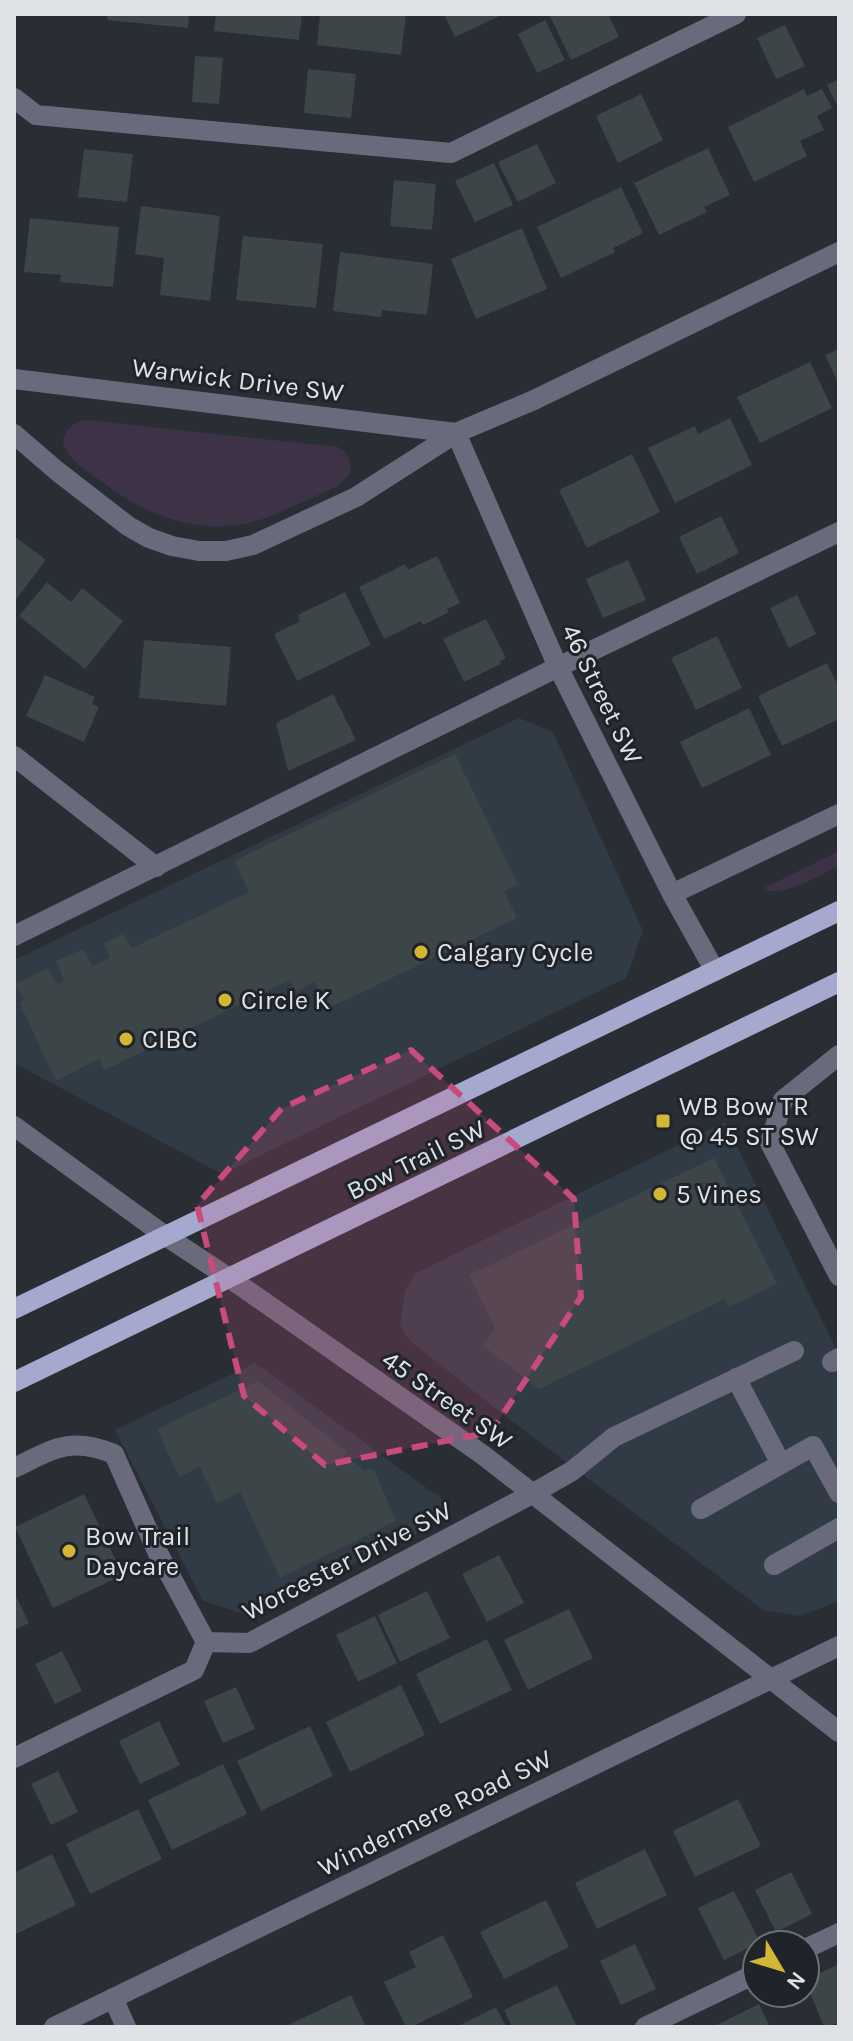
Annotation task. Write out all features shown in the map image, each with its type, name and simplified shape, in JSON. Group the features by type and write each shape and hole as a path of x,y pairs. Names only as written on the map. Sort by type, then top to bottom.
{"main road":[{"name":"Bow Trail SW","path":"14,1309 839,911"},
{"name":"Bow Trail SW","path":"14,1382 839,982"}],"street":[{"path":"14,98 36,115 451,153 736,14"},
{"name":"Warwick Drive SW","path":"14,434 128,526 172,546 199,551 226,551 253,545 356,497 456,433 534,400 839,252"},
{"name":"Warwick Drive SW","path":"14,379 456,433"},
{"name":"46 Street SW","path":"456,433 558,667 672,894 715,971"},
{"path":"14,936 839,532"},
{"path":"14,756 156,867"},
{"path":"672,894 839,814"},
{"path":"839,1055 783,1100 770,1143 839,1276"},
{"name":"45 Street SW","path":"14,1126 164,1235 483,1455 839,1732"},
{"name":"Worcester Drive SW","path":"206,1642 249,1643 532,1494 572,1471 614,1437 794,1351"},
{"path":"736,1378 781,1464"},
{"path":"14,1468 69,1444 91,1445 114,1454 157,1551 206,1642 194,1670 14,1758"},
{"path":"701,1509 813,1446 839,1493"},
{"path":"774,1565 839,1528"},
{"name":"Windermere Road SW","path":"54,2027 839,1646"},
{"path":"645,2027 741,1981"},
{"path":"113,1998 126,2027"}],"highlighted area":[{"path":"411,1050 574,1199 581,1297 491,1432 325,1465 244,1396 197,1205 282,1108"}],"shaded area":[{"path":"86,420 338,447 348,457 351,470 332,489 262,519 235,525 194,524 174,520 135,504 73,460 65,449 64,437 73,424"},
{"path":"519,718 553,732 643,931 626,978 222,1174 14,1063 14,960"},
{"path":"839,851 839,866 794,887 765,891 764,888"},
{"path":"725,1122 839,1355 839,1601 800,1616 763,1610 518,1426 410,1341 400,1325 405,1291 416,1273"},
{"path":"255,1363 450,1505 427,1528 248,1615 203,1601 115,1430"}],"building":[{"path":"108,14 189,14 188,28 107,20"},
{"path":"216,14 302,14 299,40 214,31"},
{"path":"320,14 406,14 401,55 317,45"},
{"path":"444,14 504,14 455,37"},
{"path":"549,14 608,14 619,37 571,60"},
{"path":"545,20 565,60 537,73 518,34"},
{"path":"785,25 805,66 776,79 757,38"},
{"path":"195,56 223,58 219,104 192,102"},
{"path":"308,69 356,74 351,118 304,113"},
{"path":"839,79 839,109 827,85"},
{"path":"804,89 807,96 822,89 832,108 817,116 824,130 800,141 807,156 754,182 728,127"},
{"path":"641,94 663,140 618,163 596,116"},
{"path":"537,144 556,183 518,202 498,162"},
{"path":"708,148 730,195 704,207 707,212 659,235 634,183"},
{"path":"84,149 133,154 127,202 78,197"},
{"path":"494,163 513,205 475,222 455,181"},
{"path":"394,180 436,184 432,230 390,226"},
{"path":"621,187 643,233 613,248 615,252 561,278 537,227"},
{"path":"141,206 220,216 210,301 160,295 164,258 135,254"},
{"path":"30,218 119,227 113,287 60,282 61,275 24,272"},
{"path":"522,228 547,289 476,319 451,259"},
{"path":"243,236 323,244 316,308 236,300"},
{"path":"340,252 433,264 427,315 382,310 381,317 333,311"},
{"path":"839,349 839,385 825,355"},
{"path":"810,362 832,408 760,443 737,397"},
{"path":"730,418 752,465 675,503 648,448 695,426 698,434"},
{"path":"632,454 660,512 587,548 559,490"},
{"path":"721,516 739,553 697,574 679,537"},
{"path":"14,536 46,560 14,602"},
{"path":"437,556 460,603 423,625 421,621 384,639 359,587 405,564 408,570"},
{"path":"628,560 646,600 603,618 586,579"},
{"path":"47,582 71,602 82,588 123,621 85,669 19,616"},
{"path":"345,592 371,645 297,681 274,634 300,621 298,615"},
{"path":"797,595 816,634 789,648 770,608"},
{"path":"486,619 506,658 500,661 501,664 464,682 443,639"},
{"path":"717,636 742,688 696,710 671,658"},
{"path":"144,640 231,647 226,706 139,698"},
{"path":"827,663 839,688 839,719 782,746 758,696"},
{"path":"45,675 95,697 92,704 99,707 84,742 26,716"},
{"path":"333,694 356,740 288,771 276,723"},
{"path":"749,708 771,755 702,788 680,742"},
{"path":"455,754 518,884 504,891 517,918 327,1009 314,982 297,992 290,980 105,1070 99,1059 56,1081 19,1002 24,1000 15,984 48,968 57,984 64,980 56,961 83,949 93,966 110,958 104,943 123,934 132,948 249,892 234,861"},
{"path":"714,1158 777,1284 729,1307 725,1299 539,1389 482,1345 495,1329 469,1275"},
{"path":"258,1381 347,1452 344,1455 365,1471 369,1468 375,1472 396,1521 280,1578 240,1492 217,1503 200,1467 179,1477 157,1429"},
{"name":"Bow Trail Daycare","path":"84,1494 123,1575 53,1608 15,1527"},
{"path":"499,1555 524,1603 487,1622 462,1574"},
{"path":"427,1591 450,1638 400,1662 378,1615"},
{"path":"14,1592 29,1623 14,1630"},
{"path":"569,1609 593,1658 528,1690 504,1640"},
{"path":"375,1616 397,1663 358,1682 336,1635"},
{"path":"487,1639 512,1690 440,1724 416,1674"},
{"path":"62,1651 82,1691 55,1704 35,1664"},
{"path":"401,1685 425,1735 350,1772 326,1722"},
{"path":"236,1687 255,1729 223,1743 204,1701"},
{"path":"159,1721 180,1765 140,1784 119,1741"},
{"path":"310,1726 333,1776 261,1811 237,1761"},
{"path":"223,1764 247,1814 172,1850 148,1800"},
{"path":"58,1771 78,1812 51,1825 31,1784"},
{"path":"738,1799 761,1846 695,1877 673,1831"},
{"path":"138,1809 162,1859 90,1894 66,1844"},
{"path":"645,1849 667,1895 597,1929 575,1883"},
{"path":"52,1854 76,1905 14,1935 14,1873"},
{"path":"791,1872 812,1914 782,1929 774,1929 755,1890"},
{"path":"734,1891 753,1929 741,1929 741,1952 724,1960 698,1908"},
{"path":"546,1900 569,1947 504,1979 480,1932"},
{"path":"443,1935 473,1997 406,2027 384,1982 416,1967 409,1952"},
{"path":"635,1944 656,1989 621,2005 600,1961"},
{"path":"839,1964 839,2023 824,2027 817,2009 821,2009 821,1972"},
{"path":"557,1985 577,2027 512,2027 504,2010"},
{"path":"351,1995 366,2027 284,2027"},
{"path":"496,2007 506,2027 456,2027"},
{"path":"749,2009 761,2009 770,2027 713,2027"}],"place":[{"name":"Calgary Cycle","path":"421,952"},
{"name":"Circle K","path":"225,1000"},
{"name":"CIBC","path":"126,1039"},
{"name":"WB Bow TR @ 45 ST SW","path":"663,1121"},
{"name":"5 Vines","path":"660,1194"},
{"name":"Bow Trail Daycare","path":"69,1551"}]}
